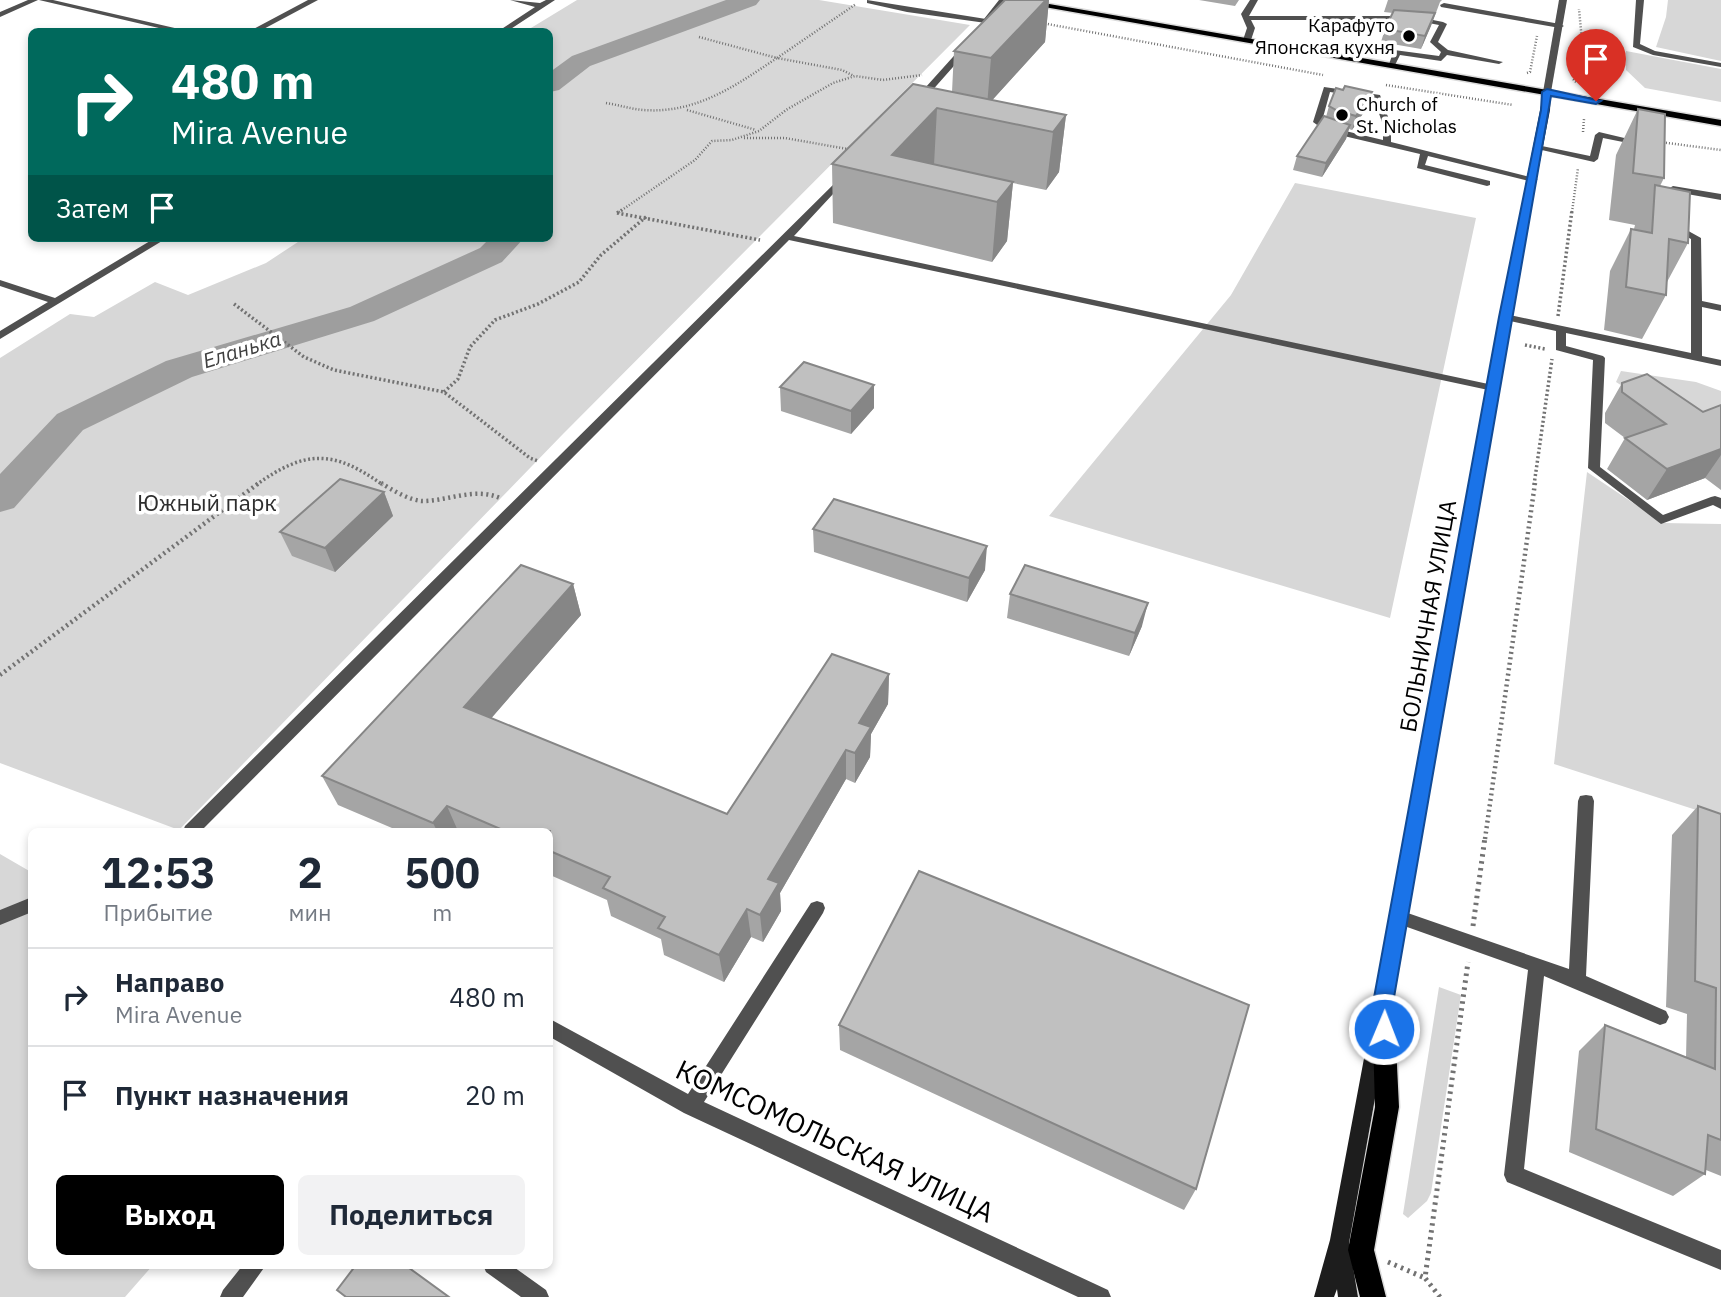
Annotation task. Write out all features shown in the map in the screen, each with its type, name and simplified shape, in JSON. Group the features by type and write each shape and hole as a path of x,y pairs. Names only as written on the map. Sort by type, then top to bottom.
{"main road":[{"path":"1010,0 1721,123"},
{"name":"БОЛЬНИЧНАЯ УЛИЦА","path":"1324,1297 1340,1240 1505,317 1546,110 1547,92"},
{"path":"1373,1297 1362,1250 1387,1107 1383,1003"},
{"name":"БОЛЬНИЧНАЯ УЛИЦА","path":"1340,1240 1348,1297"}],"street":[{"path":"0,15 34,0"},
{"path":"43,0 171,28"},
{"path":"259,28 314,0"},
{"path":"514,0 542,6"},
{"path":"506,28 551,0"},
{"path":"978,31 1003,0"},
{"path":"1247,40 1251,28 1245,14 1254,0"},
{"name":"БОЛЬНИЧНАЯ УЛИЦА","path":"1547,92 1563,0"},
{"path":"1640,0 1636,46 1653,53 1721,65"},
{"path":"870,1 907,10 987,20"},
{"path":"1499,62 1445,52 1434,42 1443,24 1441,3 1560,26"},
{"path":"1246,18 1413,18 1443,24"},
{"path":"912,108 947,72 970,41"},
{"path":"1391,65 1397,52 1441,59 1445,52"},
{"path":"1387,144 1387,125 1377,97 1327,89 1317,122 1330,130 1387,144 1533,178"},
{"path":"1537,148 1594,159 1599,135 1633,141"},
{"path":"1425,152 1420,166 1487,183"},
{"path":"194,828 850,172"},
{"path":"1664,198 1664,187 1721,198"},
{"path":"1663,221 1696,238 1697,358"},
{"path":"783,240 1493,388"},
{"path":"0,336 155,242"},
{"path":"0,283 57,302"},
{"path":"1697,303 1721,308"},
{"path":"1505,317 1721,363"},
{"path":"1559,328 1560,348 1599,358 1594,467 1661,520 1714,500 1721,505"},
{"path":"1577,980 1586,801"},
{"path":"1,917 28,907"},
{"path":"691,1106 817,908"},
{"path":"1399,917 1577,980 1660,1017"},
{"path":"1537,965 1514,1175 1721,1260"},
{"name":"КОМСОМОЛЬСКАЯ УЛИЦА","path":"553,1030 691,1106 1101,1297"},
{"path":"230,1297 253,1269"},
{"path":"499,1269 539,1297"}],"path":[{"path":"1573,79 1581,41 1580,0"},
{"path":"687,110 713,100 859,2 870,1"},
{"path":"1033,22 1331,77"},
{"path":"699,37 777,58 883,80 947,72"},
{"path":"732,140 759,131 786,110 833,83 855,76"},
{"path":"1383,85 1514,105"},
{"path":"606,103 644,110 687,110 759,131"},
{"path":"1559,328 1584,119"},
{"path":"783,240 707,231 647,216 617,213 695,160 712,141 764,135 854,150"},
{"path":"444,392 458,379 470,347 495,320 538,304 579,282 601,254 647,216"},
{"path":"234,304 304,357 334,370 444,392 530,458 555,467"},
{"path":"1425,1278 1553,351 1525,345"},
{"path":"0,675 282,466 304,459 329,458 358,467 391,490 420,501 485,492 517,505"},
{"path":"1384,1260 1425,1278 1440,1297"}],"green space":[{"name":"Южный парк","path":"577,0 819,0 970,25 563,434 181,828 174,828 0,763 0,358 70,314 94,317 155,282 188,295 266,263 298,242 553,242 553,28 531,28"},
{"path":"1668,0 1721,0 1721,61 1656,47 1666,17"},
{"path":"1626,51 1721,69 1721,102 1645,88 1626,70"},
{"path":"1295,183 1476,218 1390,618 1049,516 1231,295"},
{"path":"1621,371 1696,382 1721,391 1721,414 1710,417 1649,403 1616,382"},
{"path":"1587,472 1663,523 1721,524 1721,818 1554,764"},
{"path":"0,854 28,870 28,1269 150,1269 125,1297 0,1297"},
{"path":"1439,987 1461,995 1431,1193 1427,1201 1408,1218 1403,1214"}],"building":[{"path":"1005,0 1046,0 991,58 954,51"},
{"path":"1394,10 1435,13 1425,36 1385,29"},
{"path":"913,84 1066,115 1053,132 937,108 892,155 1013,182 997,202 832,164"},
{"path":"1345,86 1372,92 1356,116 1329,106 1336,88 1343,90"},
{"path":"1638,109 1665,114 1664,178 1633,173"},
{"path":"1324,116 1350,125 1326,163 1297,156"},
{"path":"1655,185 1690,192 1688,243 1669,239 1666,295 1626,287 1631,229 1652,233"},
{"path":"804,362 874,385 851,411 780,387"},
{"path":"1647,374 1703,412 1721,405 1721,449 1667,469 1625,438 1666,424 1622,392 1622,383"},
{"path":"340,479 384,492 325,548 280,532"},
{"path":"834,499 987,546 969,578 813,529"},
{"path":"521,565 573,584 464,707 727,814 832,654 889,674 859,723 871,727 855,753 846,750 768,879 779,883 760,915 747,909 719,955 658,928 665,917 603,888 610,877 553,852 553,828 498,828 447,806 433,823 322,776"},
{"path":"1025,565 1148,603 1135,633 1010,594"},
{"path":"1698,806 1721,814 1721,1140 1708,1135 1705,1174 1596,1129 1605,1025 1715,1069 1716,988 1695,981"},
{"path":"919,871 1249,1005 1196,1189 839,1025"},
{"path":"353,1269 410,1269 449,1297 346,1297 337,1290"}],"waterway":[{"name":"Еланька","path":"553,82 581,61 748,0"},
{"name":"Еланька","path":"0,499 70,422 179,369 362,314 491,255 504,242"}],"place":[{"name":"Карафуто Японская кухня","path":"1409,36"},
{"name":"Church of St. Nicholas","path":"1342,115"}],"route":[{"path":"1384,1029 1383,1003 1505,317 1546,110 1547,92 1596,101"}]}
